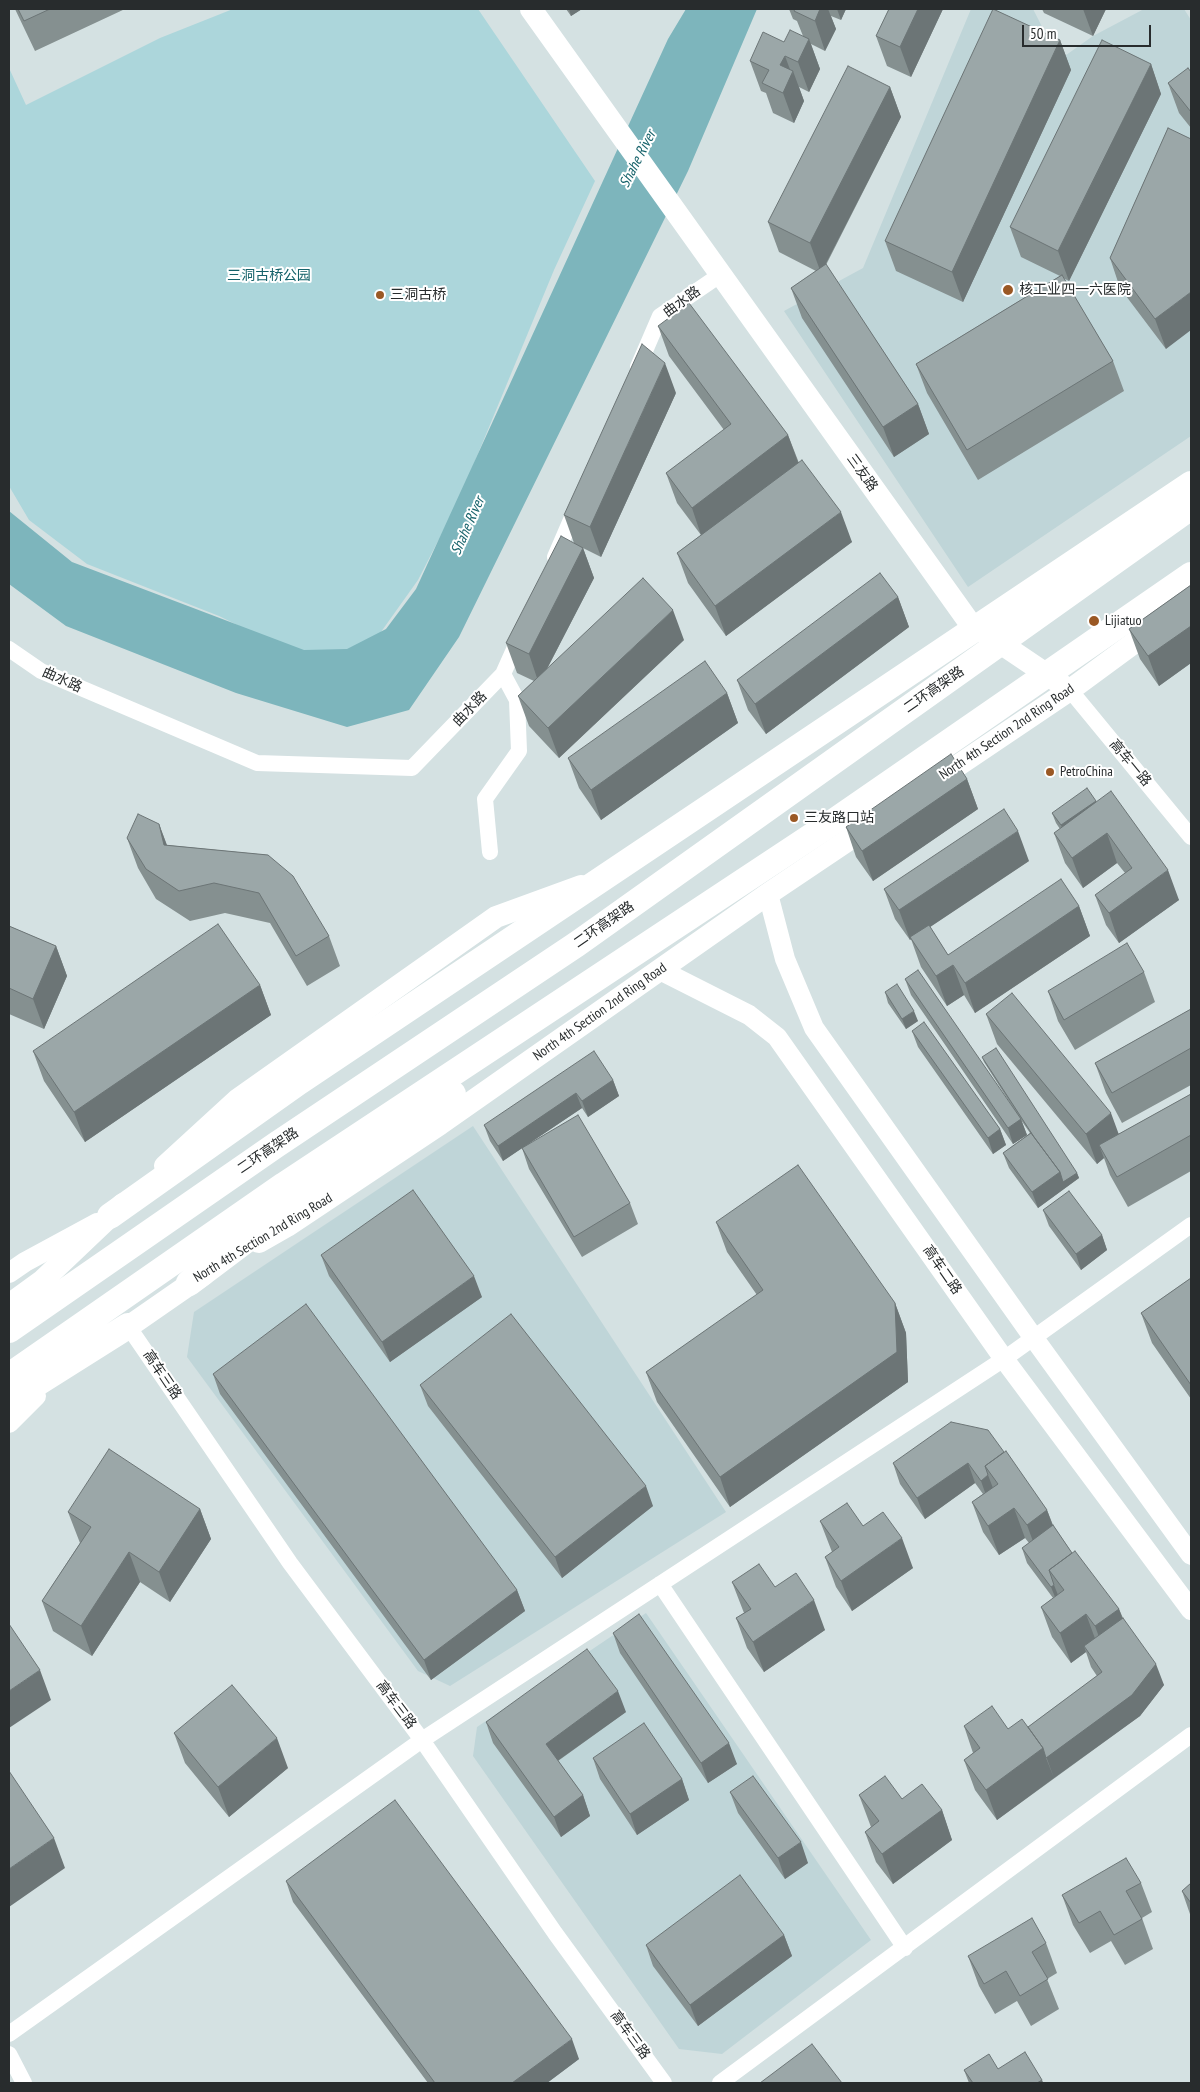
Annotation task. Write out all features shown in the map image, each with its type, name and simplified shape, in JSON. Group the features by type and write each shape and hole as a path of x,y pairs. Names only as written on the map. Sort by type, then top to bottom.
{"highway":[{"path":"110,1216 298,1082 1191,484"},
{"name":"二环高架路","path":"9,1330 276,1146 577,944 1191,507"},
{"path":"9,1376 284,1185 836,820 1191,575"},
{"path":"189,1283 278,1216 457,1091 1116,640 1156,600"},
{"path":"9,1401 128,1326"}],"main road":[{"name":"三友路","path":"531,9 969,622 1070,690"},
{"path":"9,1305 42,1281 237,1100 496,917 589,883 1191,470"},
{"name":"North 4th Section 2nd Ring Road","path":"913,796 1070,690 1191,601"},
{"name":"North 4th Section 2nd Ring Road","path":"36,1396 128,1326 189,1283 287,1226 432,1130 768,894 889,812"},
{"path":"9,1414 36,1396"}],"street":[{"name":"曲水路","path":"633,379 660,316 720,275"},
{"path":"550,567 582,495"},
{"name":"曲水路","path":"9,649 41,671 257,763 412,768 503,674 527,620"},
{"path":"490,852 485,799 519,751 517,700 503,674"},
{"name":"高车一路","path":"1070,690 1191,837"},
{"path":"768,894 785,959 814,1028 1033,1337 1191,1555"},
{"name":"高车二路","path":"660,970 749,1015 777,1037 1004,1359 1191,1610"},
{"path":"9,1273 25,1262 110,1216"},
{"path":"9,2034 422,1740 1004,1359 1191,1225"},
{"name":"高车三路","path":"128,1326 290,1562 422,1740 555,1932 664,2083"},
{"name":"North 4th Section 2nd Ring Road","path":"9,1423 36,1396"},
{"path":"660,1584 905,1948"},
{"path":"720,2083 1191,1735"},
{"path":"9,2054 24,2083"}],"shaded area":[{"name":"核工业四一六医院","path":"971,9 1033,9 1059,60 1093,36 1144,9 1184,9 1191,20 1191,436 968,587 784,311 863,268"},
{"path":"473,1126 726,1512 450,1686 418,1671 187,1357 194,1312"},
{"path":"646,1613 871,1940 722,2054 679,2049 473,1756 477,1727"}],"green space":[{"name":"三洞古桥公园","path":"233,9 478,9 595,181 554,270 458,502 418,580 371,646 312,662 219,616 87,564 29,520 9,486 9,68 26,105 160,38"}],"water":[{"name":"Shahe River","path":"686,9 757,9 688,171 459,637 409,710 347,727 236,693 66,626 9,584 9,511 72,562 304,650 347,649 386,629 416,589 668,39"}],"building":[{"path":"18,9 50,9 24,21"},
{"path":"795,9 820,9 815,21 794,11"},
{"path":"889,9 918,9 900,47 876,36"},
{"path":"993,9 1060,40 952,272 885,241"},
{"path":"790,30 809,39 798,62 785,56 780,65 793,71 783,93 762,83 769,70 750,61 763,32 784,42"},
{"path":"1102,40 1151,64 1058,251 1010,227"},
{"path":"848,66 890,87 810,243 768,222"},
{"path":"1188,68 1191,72 1191,112 1168,83"},
{"path":"1168,128 1191,139 1191,292 1155,319 1110,258"},
{"path":"826,264 918,404 883,427 791,288"},
{"path":"1062,275 1113,361 967,450 916,364"},
{"path":"689,303 788,435 692,508 666,473 731,424 658,326"},
{"path":"642,344 665,363 590,527 564,515"},
{"path":"802,460 841,512 715,606 677,553"},
{"path":"561,536 583,548 529,654 506,643"},
{"path":"880,573 898,597 755,704 737,680"},
{"path":"643,578 673,610 548,728 518,696"},
{"path":"1191,585 1191,626 1148,656 1129,629"},
{"path":"705,661 727,693 591,790 568,758"},
{"path":"951,754 967,779 862,851 846,827"},
{"path":"1087,788 1096,801 1061,825 1052,813"},
{"path":"1111,791 1168,870 1109,913 1095,895 1132,868 1107,833 1072,858 1054,833"},
{"path":"1004,809 1018,831 899,910 884,889"},
{"path":"138,814 159,824 164,845 268,855 293,876 329,936 296,956 259,893 214,883 179,891 146,869 127,838"},
{"path":"1061,879 1079,906 965,983 953,965 936,976 910,937 929,925 948,955"},
{"path":"218,924 260,985 74,1112 33,1051"},
{"path":"9,926 56,946 33,999 9,988"},
{"path":"1127,943 1144,972 1064,1020 1048,991"},
{"path":"918,970 1021,1119 1008,1128 905,979"},
{"path":"897,984 914,1011 902,1019 885,992"},
{"path":"1012,993 1111,1113 1086,1134 986,1014"},
{"path":"1191,1009 1191,1048 1112,1093 1095,1063"},
{"path":"924,1022 1000,1129 988,1138 912,1031"},
{"path":"996,1048 1077,1173 1063,1182 1060,1172 1034,1137 982,1057"},
{"path":"594,1051 613,1080 582,1101 576,1093 498,1146 484,1125"},
{"path":"1191,1094 1191,1135 1117,1177 1099,1145"},
{"path":"578,1115 630,1203 574,1237 522,1148"},
{"path":"1031,1133 1060,1172 1032,1192 1003,1153"},
{"path":"798,1165 895,1303 897,1352 720,1477 646,1372 763,1290 716,1222"},
{"path":"413,1190 474,1276 382,1342 321,1255"},
{"path":"1069,1191 1102,1235 1076,1254 1043,1210"},
{"path":"1191,1278 1191,1385 1141,1313"},
{"path":"306,1304 517,1590 424,1660 213,1374"},
{"path":"511,1314 646,1486 555,1557 420,1385"},
{"path":"951,1422 988,1430 1004,1452 985,1466 988,1475 981,1481 968,1463 917,1498 893,1463"},
{"path":"109,1449 200,1509 159,1572 129,1552 81,1626 42,1601 91,1527 68,1512"},
{"path":"1006,1451 1047,1510 1027,1525 1014,1508 988,1526 972,1502 998,1484 985,1466"},
{"path":"847,1503 863,1526 883,1512 902,1538 841,1581 825,1557 839,1547 820,1521"},
{"path":"1053,1525 1072,1553 1049,1570 1054,1585 1051,1587 1022,1548"},
{"path":"1075,1551 1119,1609 1095,1626 1086,1614 1060,1633 1041,1607 1064,1590 1049,1570"},
{"path":"759,1564 775,1587 796,1573 814,1600 753,1642 736,1618 751,1609 732,1582"},
{"path":"639,1614 729,1743 701,1763 613,1633"},
{"path":"1123,1618 1156,1664 1132,1695 1046,1758 1043,1748 1028,1727 1102,1672 1084,1646"},
{"path":"9,1624 40,1670 9,1691"},
{"path":"587,1649 618,1691 546,1744 583,1795 554,1817 486,1722"},
{"path":"232,1685 277,1738 218,1787 174,1733"},
{"path":"992,1706 1008,1729 1022,1719 1043,1748 986,1790 964,1760 980,1748 964,1726"},
{"path":"644,1723 682,1779 630,1814 593,1758"},
{"path":"9,1771 54,1838 9,1869"},
{"path":"753,1776 801,1842 778,1858 730,1792"},
{"path":"885,1776 902,1799 922,1784 942,1810 882,1854 865,1832 879,1821 859,1795"},
{"path":"395,1800 572,2039 512,2083 435,2083 286,1881"},
{"path":"1126,1858 1141,1883 1126,1891 1142,1919 1114,1935 1100,1911 1079,1923 1062,1895"},
{"path":"740,1875 784,1935 690,2005 646,1945"},
{"path":"1191,1883 1191,1903 1182,1891"},
{"path":"1032,1918 1046,1943 1032,1952 1048,1979 1020,1996 1006,1971 984,1984 968,1956"},
{"path":"812,2044 842,2083 760,2083"},
{"path":"1025,2052 1042,2080 1037,2083 973,2083 964,2070 989,2054 998,2069"}],"place":[{"name":"核工业四一六医院","path":"1008,290"},
{"name":"三洞古桥","path":"380,295"},
{"name":"Lijiatuo","path":"1094,621"},
{"name":"PetroChina","path":"1050,772"},
{"name":"三友路口站","path":"794,818"}]}
